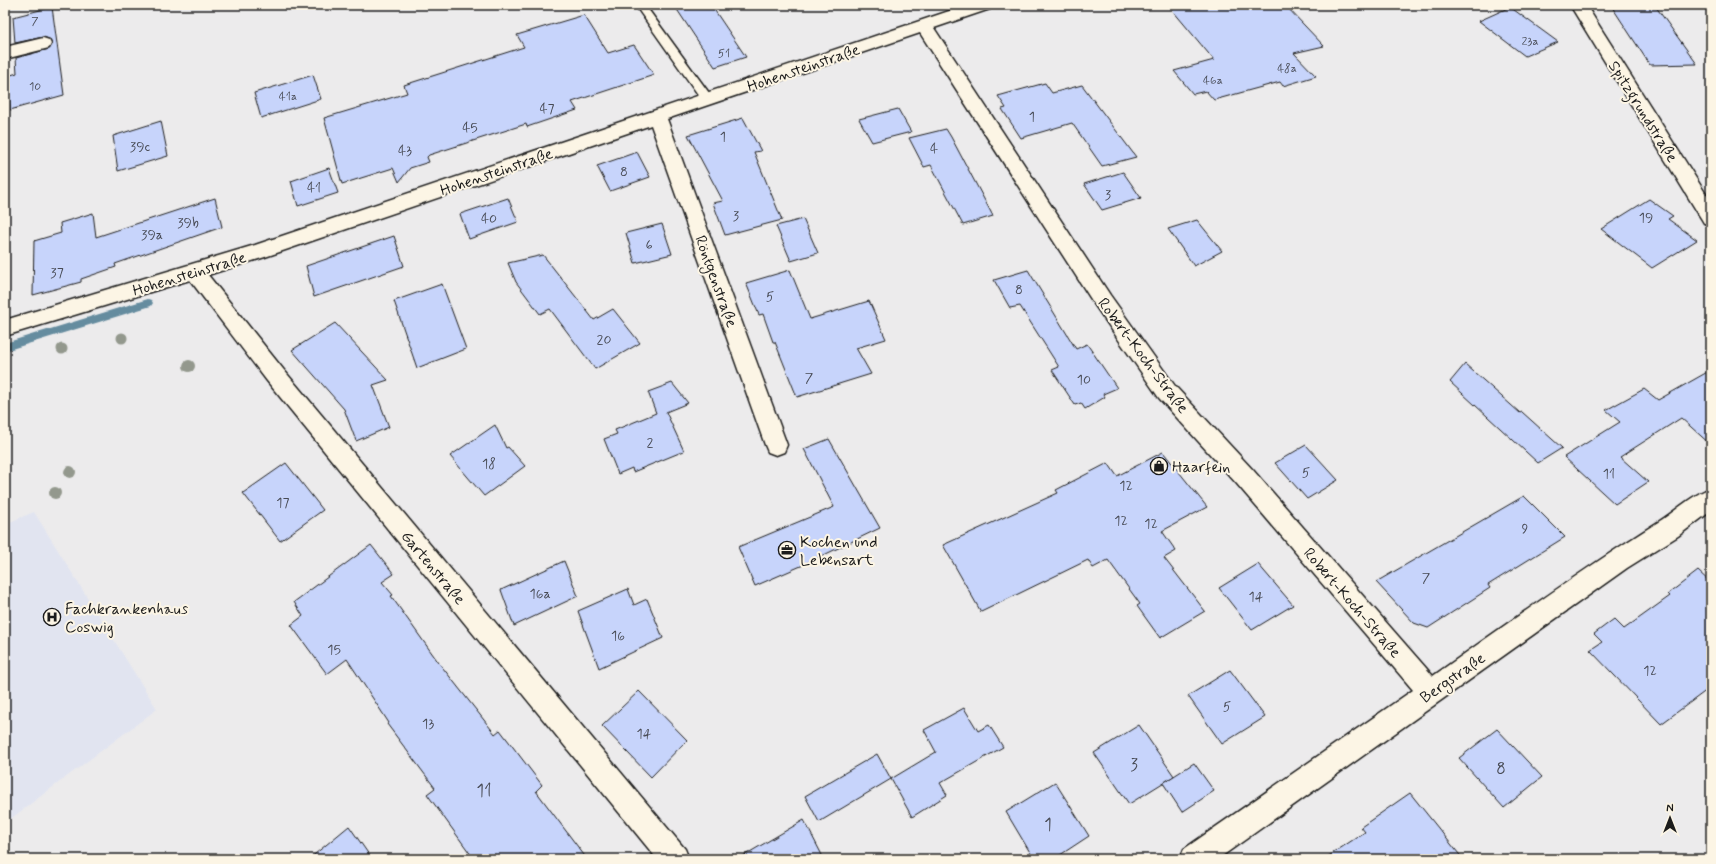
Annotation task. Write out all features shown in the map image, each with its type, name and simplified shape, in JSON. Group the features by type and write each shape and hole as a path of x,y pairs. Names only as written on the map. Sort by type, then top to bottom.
{"street":[{"name":"Hohensteinstraße","path":"5,328 269,249 984,5"},
{"name":"Spitzgrundstraße","path":"1578,5 1711,218"},
{"name":"Robert-Koch-Straße","path":"924,26 1102,301 1167,392 1245,477 1431,692"},
{"path":"5,53 43,44"},
{"name":"Röntgenstraße","path":"657,117 776,445"},
{"name":"Gartenstraße","path":"195,272 275,375 675,859"},
{"name":"Bergstraße","path":"1194,859 1620,560 1670,528 1711,498"}],"lane":[{"path":"640,5 708,100"}],"shaded area":[{"name":"Fachkrankenhaus Coswig","path":"34,512 157,709 5,823 5,524"}],"building":[{"path":"674,5 711,5 746,57 715,67"},
{"path":"1168,5 1285,5 1324,46 1294,53 1316,76 1283,86 1280,82 1214,100 1206,91 1193,94 1174,71 1214,60"},
{"path":"52,7 64,95 10,110 8,76 17,73 16,58 49,49 52,45 49,39 43,37 15,43 13,17"},
{"path":"1510,7 1558,42 1525,56 1479,21"},
{"path":"1612,7 1656,7 1697,64 1650,65"},
{"path":"584,15 608,53 634,45 654,75 572,102 577,110 527,127 526,124 429,155 427,157 429,162 410,168 399,182 393,168 342,184 324,118 407,93 404,85 524,47 517,35"},
{"path":"313,75 321,99 261,118 254,93"},
{"path":"1045,83 1052,93 1082,85 1136,157 1102,166 1072,123 1021,138 1002,109 1006,108 998,96"},
{"path":"898,109 911,132 872,142 859,119"},
{"path":"743,118 761,151 754,152 782,220 725,235 713,203 723,201 688,135"},
{"path":"161,121 168,156 118,171 113,136"},
{"path":"946,129 993,216 963,225 931,165 924,167 909,138"},
{"path":"637,152 650,177 610,191 597,166"},
{"path":"329,168 338,193 298,206 291,181"},
{"path":"1123,172 1141,198 1102,210 1084,184"},
{"path":"215,198 222,227 115,264 116,267 81,279 81,282 33,295 34,241 61,233 60,223 93,213 96,237"},
{"path":"508,198 518,222 469,239 460,214"},
{"path":"1649,199 1673,216 1668,219 1697,240 1652,268 1601,229"},
{"path":"803,219 818,253 791,261 776,226"},
{"path":"1197,220 1222,251 1194,266 1168,229"},
{"path":"662,224 672,254 635,263 626,233"},
{"path":"394,236 404,266 314,297 306,266"},
{"path":"543,255 594,320 613,309 640,343 595,369 550,309 540,314 516,282 508,263"},
{"path":"790,270 810,319 869,301 886,339 856,348 871,374 797,397 775,342 773,342 763,314 759,315 746,283"},
{"path":"1028,270 1076,349 1087,344 1117,388 1103,394 1105,397 1085,409 1081,403 1075,405 1052,370 1059,367 1020,306 1010,308 994,280"},
{"path":"442,284 466,349 417,368 394,301"},
{"path":"335,323 388,380 373,385 389,427 356,441 344,409 292,350"},
{"path":"1465,364 1562,448 1538,463 1450,382"},
{"path":"1711,370 1711,445 1681,418 1620,457 1648,482 1615,504 1564,457 1620,422 1606,410 1644,389 1658,400"},
{"path":"672,383 688,403 666,412 684,451 633,472 632,468 618,474 604,439 617,434 615,430 656,413 648,392"},
{"path":"495,425 506,448 508,447 525,466 484,496 450,456"},
{"path":"829,439 880,528 801,566 755,586 738,547 834,507 804,449"},
{"path":"1306,445 1338,480 1307,499 1275,463"},
{"path":"1163,452 1207,507 1162,531 1176,551 1164,558 1205,611 1160,638 1137,606 1140,604 1108,560 1093,568 1088,560 981,612 943,545 1058,493 1056,490 1108,463 1117,476"},
{"path":"286,463 323,510 280,541 243,493"},
{"path":"1524,496 1565,537 1488,585 1490,588 1428,628 1414,623 1376,582"},
{"path":"371,545 394,574 382,582 393,595 391,596 439,663 495,734 500,730 542,785 536,791 587,859 474,859 427,794 435,788 387,724 389,723 347,659 327,674 291,625 303,616 294,602"},
{"path":"564,561 578,596 514,626 501,590"},
{"path":"1258,564 1293,605 1252,630 1219,588"},
{"path":"1698,571 1711,583 1711,687 1661,724 1590,650 1602,642 1594,634 1614,619 1624,629 1670,596 1668,594"},
{"path":"628,589 634,605 647,599 663,638 599,668 578,611"},
{"path":"1230,670 1265,717 1222,744 1188,696"},
{"path":"639,691 687,740 651,777 602,726"},
{"path":"964,708 978,731 989,725 1003,747 940,783 947,795 912,817 891,779 936,752 924,730"},
{"path":"1139,725 1174,776 1129,804 1094,753"},
{"path":"1497,729 1542,777 1504,808 1459,758"},
{"path":"877,754 891,779 819,822 805,796"},
{"path":"1194,763 1214,791 1182,812 1163,783"},
{"path":"1055,782 1089,836 1054,859 1034,859 1006,812"},
{"path":"1410,793 1463,859 1324,859 1365,832 1361,827"},
{"path":"804,820 824,859 738,859"},
{"path":"349,826 372,859 309,859"}],"waterway":[{"path":"5,347 148,303"}],"place":[{"name":"Haarfein","path":"1159,466"},
{"name":"Kochen und Lebensart","path":"787,550"},
{"name":"Fachkrankenhaus Coswig","path":"52,617"}]}
